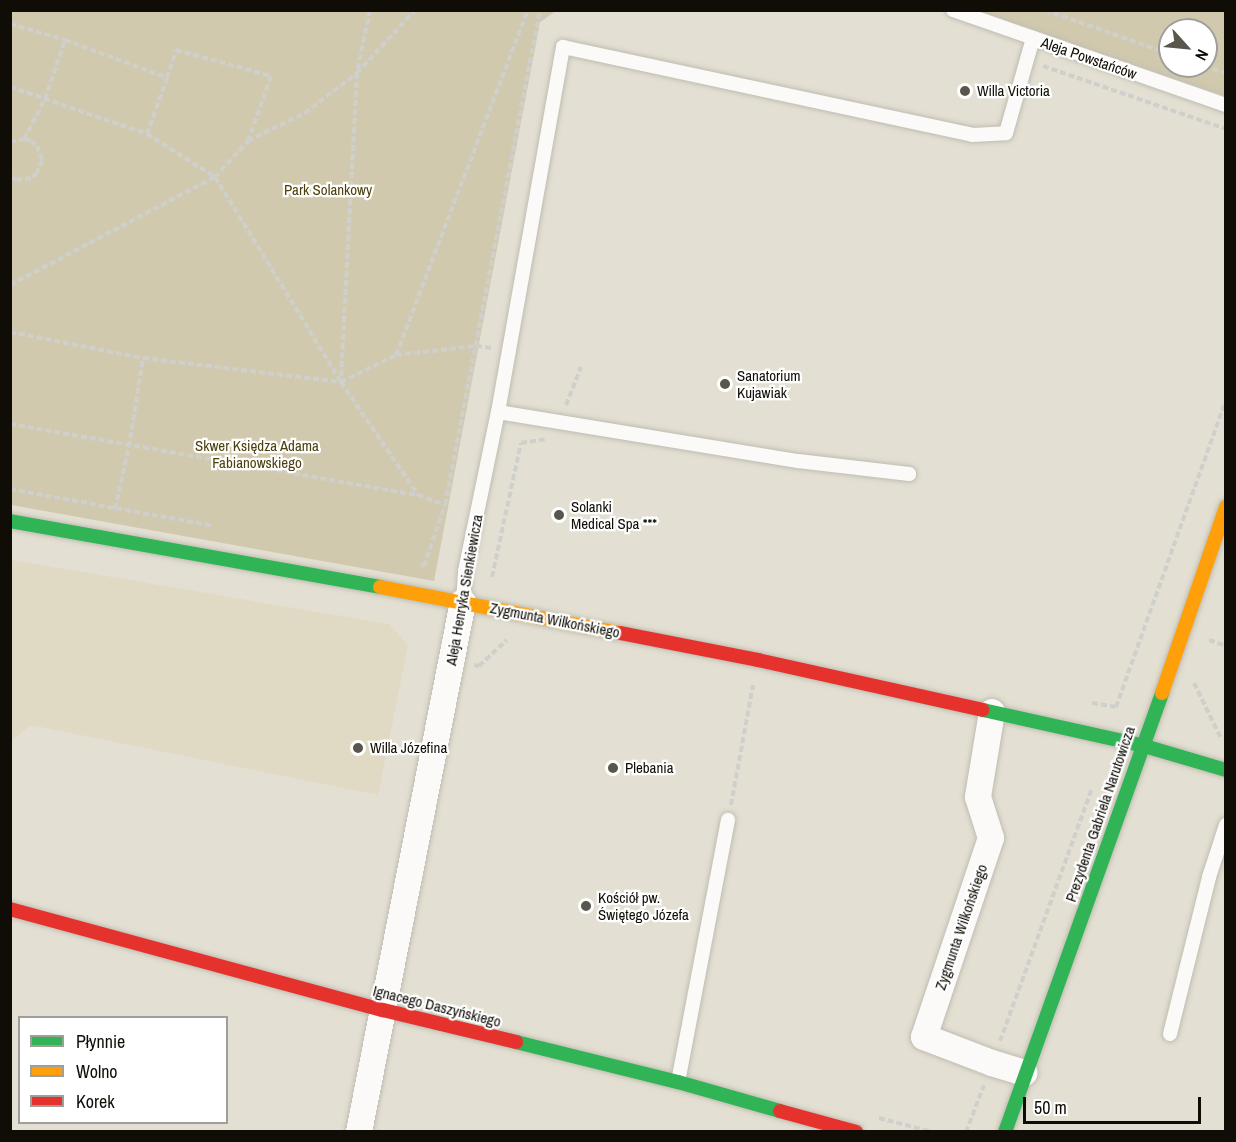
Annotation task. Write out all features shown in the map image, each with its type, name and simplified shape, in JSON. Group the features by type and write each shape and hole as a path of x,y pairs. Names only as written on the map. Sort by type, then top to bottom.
{"street":[{"name":"Prezydenta Gabriela Narutowicza","path":"1005,1131 1125,799 1141,745 1226,507"},
{"name":"Zygmunta Wilkońskiego","path":"10,521 463,602 758,660 1141,745 1226,770"},
{"name":"Aleja Henryka Sienkiewicza","path":"359,1131 463,602"},
{"name":"Zygmunta Wilkońskiego","path":"992,712 978,797 991,838 924,1037 1025,1073"},
{"name":"Ignacego Daszyńskiego","path":"10,909 383,1010 678,1082 856,1131"}],"lane":[{"name":"Aleja Powstańców","path":"953,10 1226,105"},
{"name":"Aleja Henryka Sienkiewicza","path":"463,602 465,572 498,412 507,350 563,47 972,135 1005,133 1038,40"},
{"path":"498,412 798,461 909,474"},
{"path":"678,1082 728,820"},
{"path":"1170,1034 1209,877 1226,825"}],"path":[{"path":"341,382 357,73 370,10"},
{"path":"10,285 215,177 248,141 305,113 357,73 416,10"},
{"path":"396,356 528,10"},
{"path":"412,564 424,566 446,505 540,10"},
{"path":"1045,10 1158,50"},
{"path":"10,24 65,40 167,78"},
{"path":"24,139 45,99 65,40"},
{"path":"1038,40 1036,63 1226,129"},
{"path":"147,135 176,50 270,76 248,141"},
{"path":"10,87 147,135 215,177 341,382 418,495"},
{"path":"10,142 24,139 31,141 41,152 41,167 31,178 17,180 10,177"},
{"path":"10,332 143,358 341,382 396,356 476,346 507,350"},
{"path":"108,539 129,447 143,358"},
{"path":"492,577 521,443 552,438 581,367"},
{"path":"1086,701 1116,707 1226,399"},
{"path":"10,424 129,447 418,495 446,505"},
{"path":"10,489 218,527"},
{"path":"465,572 502,579"},
{"path":"1205,638 1226,646"},
{"path":"728,820 758,660"},
{"path":"1191,676 1222,742"},
{"path":"966,1131 1092,788"}],"shaded area":[{"path":"11,560 389,624 408,645 378,795 31,725 11,741"}],"green space":[{"name":"Park Solankowy","path":"10,11 556,11 540,22 434,581 11,505"},
{"path":"980,11 1225,11 1225,96 1173,78 1218,78 1218,18 1158,18 1158,73"}],"traffic: fast":[{"path":"10,521 380,587"},
{"path":"1005,1132 1162,693"},
{"path":"983,710 1141,745 1226,770"},
{"path":"516,1042 678,1082 780,1111"}],"traffic: slow":[{"path":"1162,693 1226,507"},
{"path":"380,587 620,633"}],"traffic: jam":[{"path":"620,633 758,660 983,710"},
{"path":"10,909 383,1010 516,1042"},
{"path":"780,1111 856,1132"}],"place":[{"name":"Willa Victoria","path":"965,91"},
{"name":"Sanatorium Kujawiak","path":"725,384"},
{"name":"Solanki Medical Spa ***","path":"559,515"},
{"name":"Willa Józefina","path":"358,748"},
{"name":"Plebania","path":"613,768"},
{"name":"Kościół pw. Świętego Józefa","path":"586,906"}],"park label":[{"name":"Skwer Księdza Adama Fabianowskiego","path":"257,454"}]}
